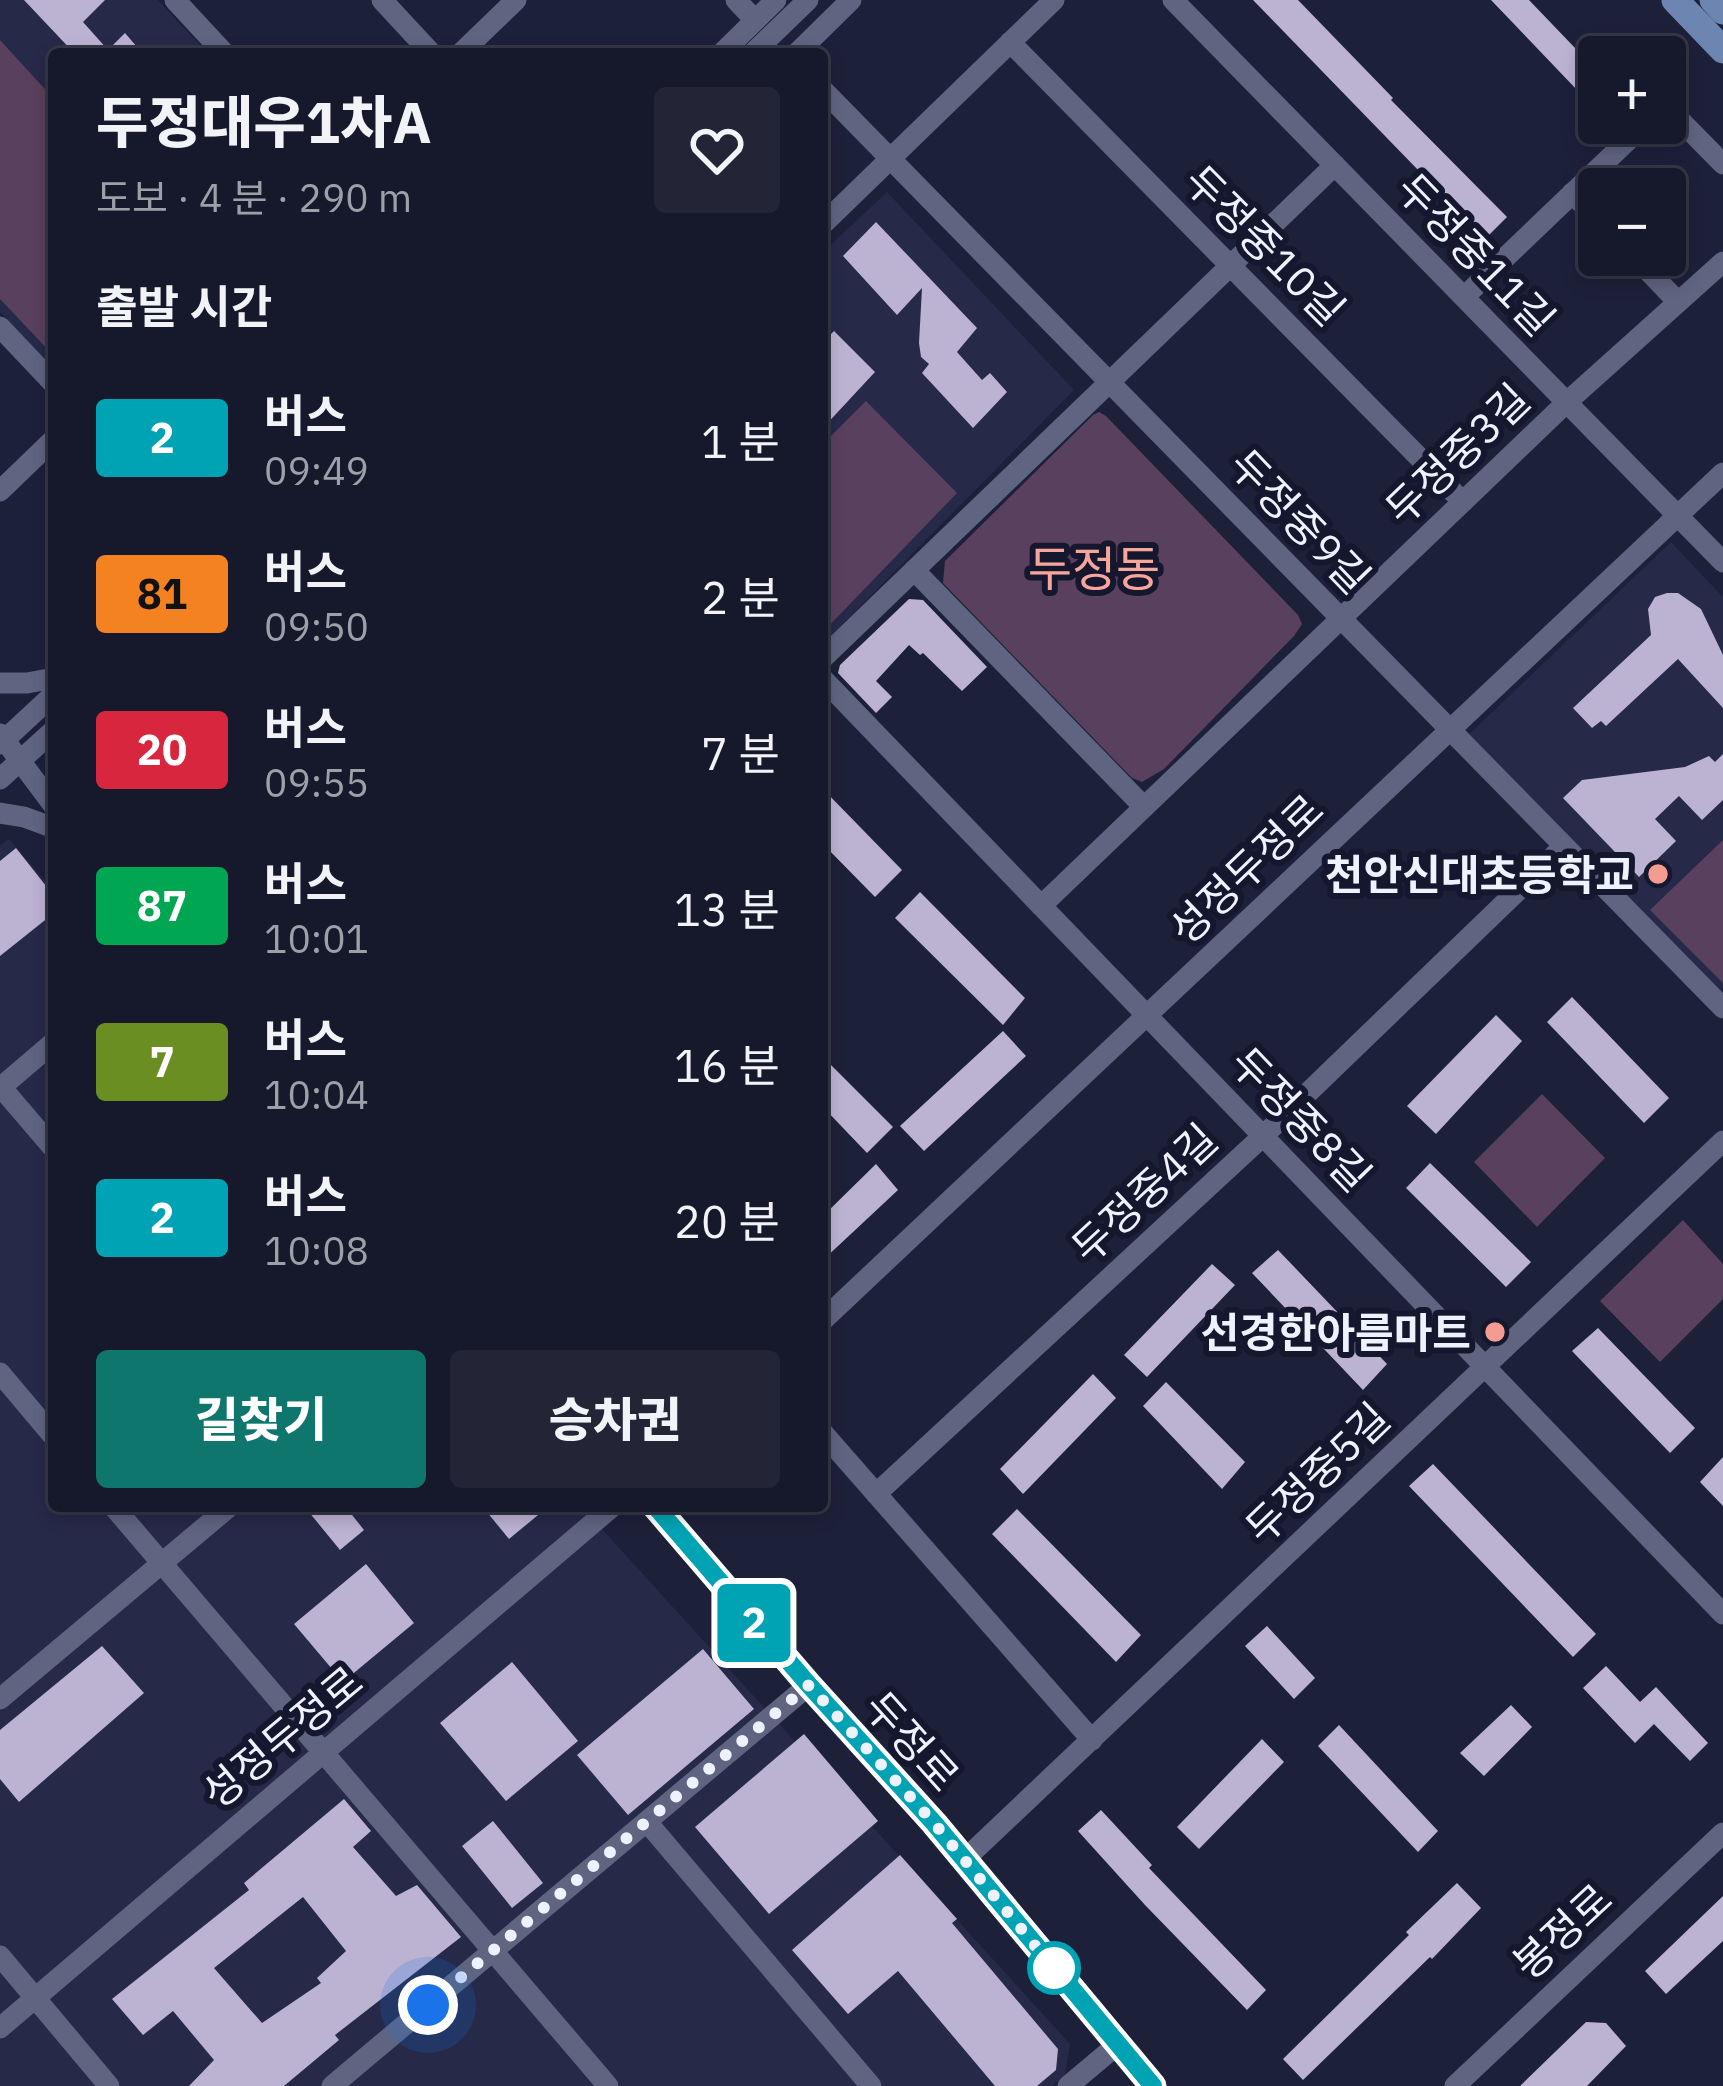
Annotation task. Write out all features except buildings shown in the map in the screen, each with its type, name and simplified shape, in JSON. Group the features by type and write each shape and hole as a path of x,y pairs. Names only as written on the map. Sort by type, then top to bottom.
{"main road":[{"path":"1675,0 1723,50"},
{"path":"1713,0 1723,11"}],"street":[{"path":"175,0 219,48"},
{"path":"382,0 426,48"},
{"path":"466,48 516,0"},
{"path":"736,0 785,48"},
{"path":"755,48 776,0"},
{"path":"731,48 808,0"},
{"path":"799,48 851,0"},
{"path":"828,219 1054,0"},
{"name":"두정중11길","path":"1173,0 1723,562"},
{"name":"두정중10길","path":"1010,42 1463,502"},
{"name":"두정중9길","path":"828,95 1723,1008"},
{"path":"1686,126 1723,164"},
{"path":"1464,297 1624,144"},
{"path":"828,653 1335,165"},
{"path":"1572,193 1578,199"},
{"name":"두정중3길","path":"1041,906 1567,403 1723,262"},
{"path":"1653,276 1678,302"},
{"path":"0,327 48,378"},
{"path":"0,491 48,446"},
{"name":"성정두정로","path":"828,1315 1723,473"},
{"path":"914,570 1144,807"},
{"path":"0,683 48,679"},
{"name":"두정중8길","path":"828,684 1723,1614"},
{"path":"48,699 1,739 48,798"},
{"path":"0,779 48,736"},
{"path":"0,813 48,826"},
{"name":"두정중4길","path":"876,1494 1263,1136 1564,846"},
{"path":"48,1047 0,1088 48,1142"},
{"name":"두정중5길","path":"964,1860 1723,1141"},
{"path":"3,1382 48,1431"},
{"path":"828,1439 1091,1741"},
{"path":"118,1512 608,2086"},
{"path":"0,1699 223,1512"},
{"name":"성정두정로","path":"0,2028 607,1512"},
{"name":"두정로","path":"660,1512 964,1860 1153,2086"},
{"path":"332,2086 809,1685"},
{"path":"647,1822 871,2086"},
{"name":"봉정로","path":"1455,2086 1723,1833"},
{"path":"0,1956 109,2086"},
{"path":"1068,2086 1117,2045"}],"shaded area":[{"path":"0,0 158,0 202,48 48,48 48,364 0,312"},
{"path":"0,40 48,92 48,350 0,299"},
{"path":"887,192 1074,390 828,639 828,247"},
{"path":"866,401 957,493 828,627 828,439"},
{"path":"1099,412 1302,624 1164,769 1142,782 1132,778 943,583 945,561"},
{"name":"천안신대초등학교","path":"1671,542 1723,597 1723,1008 1463,740"},
{"path":"9,839 48,884 48,1512 586,1512 1070,2044 1065,2075 1052,2086 0,2086 0,846"},
{"path":"1723,840 1723,983 1650,910"},
{"path":"1542,1094 1605,1158 1537,1227 1474,1162"},
{"path":"1683,1220 1723,1264 1723,1299 1660,1362 1600,1301"}],"bus line":[{"name":"2","path":"660,1512 934,1823 1153,2086"}],"place":[{"name":"천안신대초등학교","path":"1658,874"},
{"name":"선경한아름마트","path":"1495,1332"}],"district":[{"name":"두정동","path":"1094,568"}],"route":[{"path":"428,2005 809,1685 934,1823 1056,1971 1054,1968"}]}
